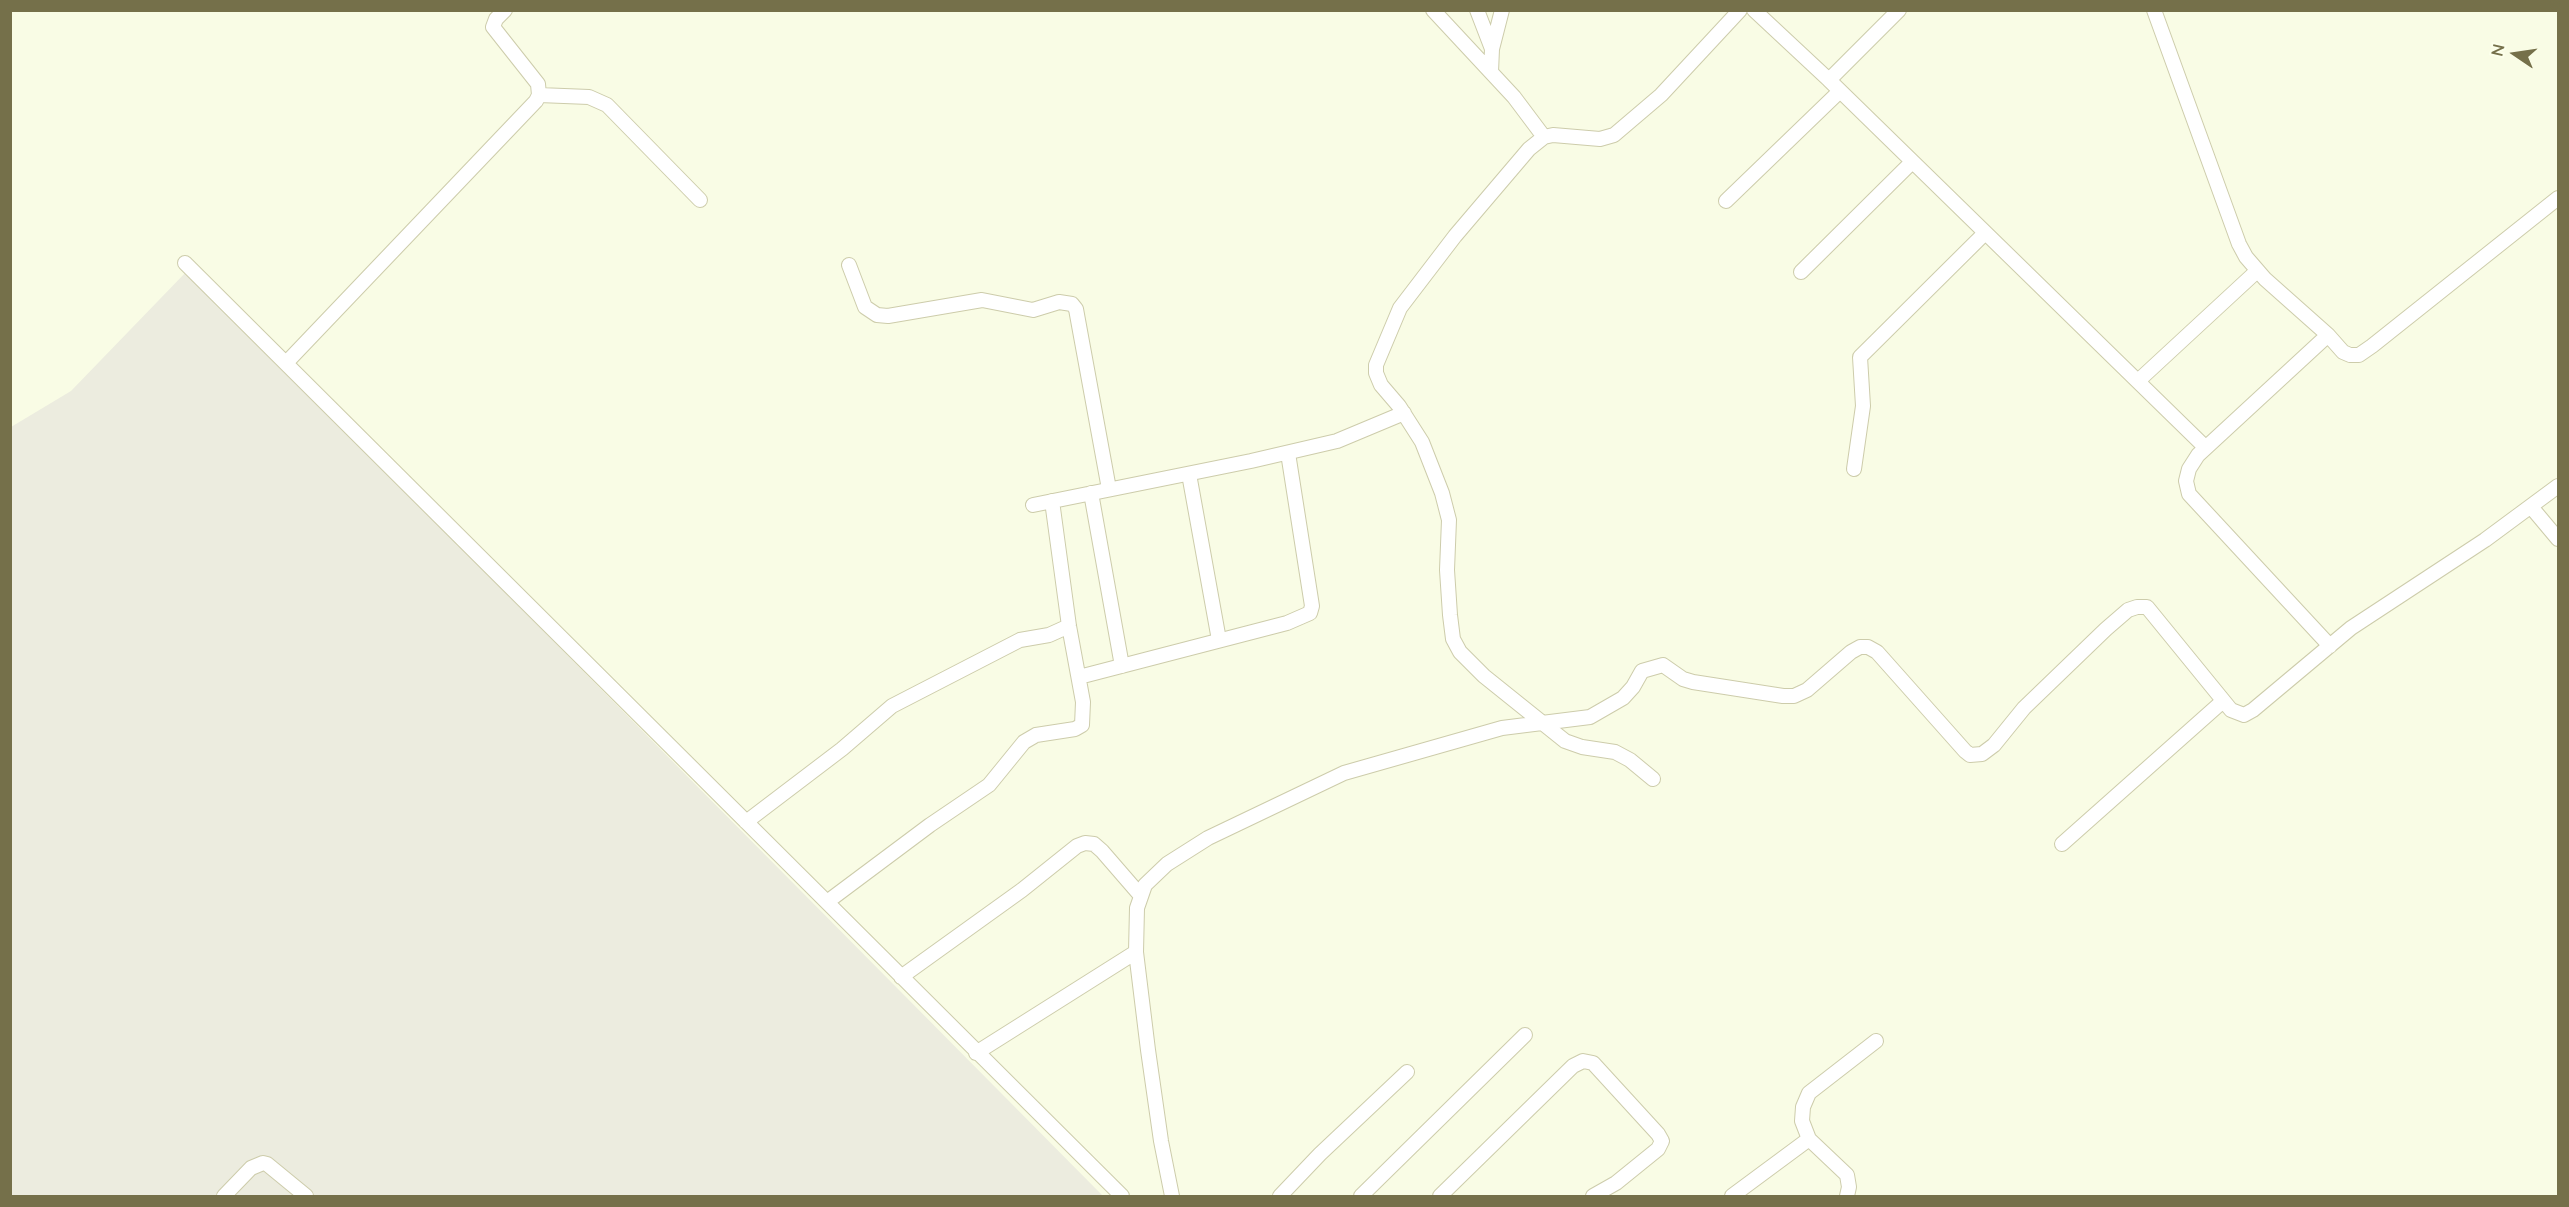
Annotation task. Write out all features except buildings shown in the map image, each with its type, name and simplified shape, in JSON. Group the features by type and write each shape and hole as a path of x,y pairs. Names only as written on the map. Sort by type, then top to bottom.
{"street":[{"path":"287,362 518,121 539,95 538,84 495,31 494,22 505,10"},
{"path":"1433,10 1514,97 1544,137"},
{"path":"1477,10 1492,50"},
{"path":"1491,72 1492,50 1502,10"},
{"path":"1653,779 1630,760 1615,752 1582,747 1565,741 1484,676 1460,652 1453,639 1447,570 1449,520 1442,493 1422,442 1404,413 1381,385 1376,373 1376,364 1400,308 1455,236 1529,149 1544,137 1553,135 1600,139 1614,135 1661,95 1740,10"},
{"path":"1754,10 1829,80 2205,447"},
{"path":"1829,80 1899,10"},
{"path":"2154,10 2239,244 2257,271 2328,335 2343,352 2359,355 2559,198"},
{"path":"1726,201 1840,91"},
{"path":"539,95 595,98 607,105 700,200"},
{"path":"1801,272 1912,162"},
{"path":"1854,469 1863,406 1860,357 1985,233"},
{"path":"185,263 287,362 1122,1197"},
{"path":"849,266 865,307 877,315 888,316 982,300 1034,310 1059,302 1072,304 1076,309 1109,489"},
{"path":"2138,381 2257,271"},
{"path":"2328,335 2205,447 2189,469 2186,481 2189,494 2330,646"},
{"path":"1033,504 1189,474 1337,441 1404,413"},
{"path":"1079,677 1287,623 1310,613 1312,606 1288,453"},
{"path":"1189,474 1219,640"},
{"path":"1172,1197 1161,1142 1136,952 1137,908 1145,885 1167,864 1208,838 1344,773 1502,728 1569,721 1596,714 1623,698 1633,687 1642,671 1664,664 1683,679 1693,682 1794,696 1807,690 1851,652 1860,647 1868,647 1877,652 1965,751 1976,756 1994,745 2024,708 2106,629 2128,610 2137,606 2147,607 2223,701 2238,714 2244,715 2351,628 2532,508 2559,486"},
{"path":"1091,493 1122,666"},
{"path":"827,902 930,825 989,785 1024,742 1036,735 1075,729 1082,725 1083,710 1079,677 1069,626 1052,501"},
{"path":"2532,508 2559,539"},
{"path":"746,822 842,749 892,706 1020,640 1049,635 1069,626"},
{"path":"1049,635 1074,648"},
{"path":"2061,844 2223,701"},
{"path":"901,977 1022,890 1077,846 1085,843 1094,844 1102,851 1141,896"},
{"path":"976,1053 1136,952"},
{"path":"1361,1197 1526,1035"},
{"path":"1847,1197 1849,1187 1847,1175 1809,1139 1802,1121 1803,1107 1809,1093 1876,1041"},
{"path":"1440,1197 1573,1066 1583,1061 1593,1063 1662,1141 1658,1149 1616,1183 1593,1197"},
{"path":"1280,1197 1320,1154 1407,1072"},
{"path":"1732,1197 1809,1139"},
{"path":"224,1197 251,1168 263,1163 306,1197"}],"shaded area":[{"path":"187,271 1103,1196 11,1196 11,427 71,391"}]}
